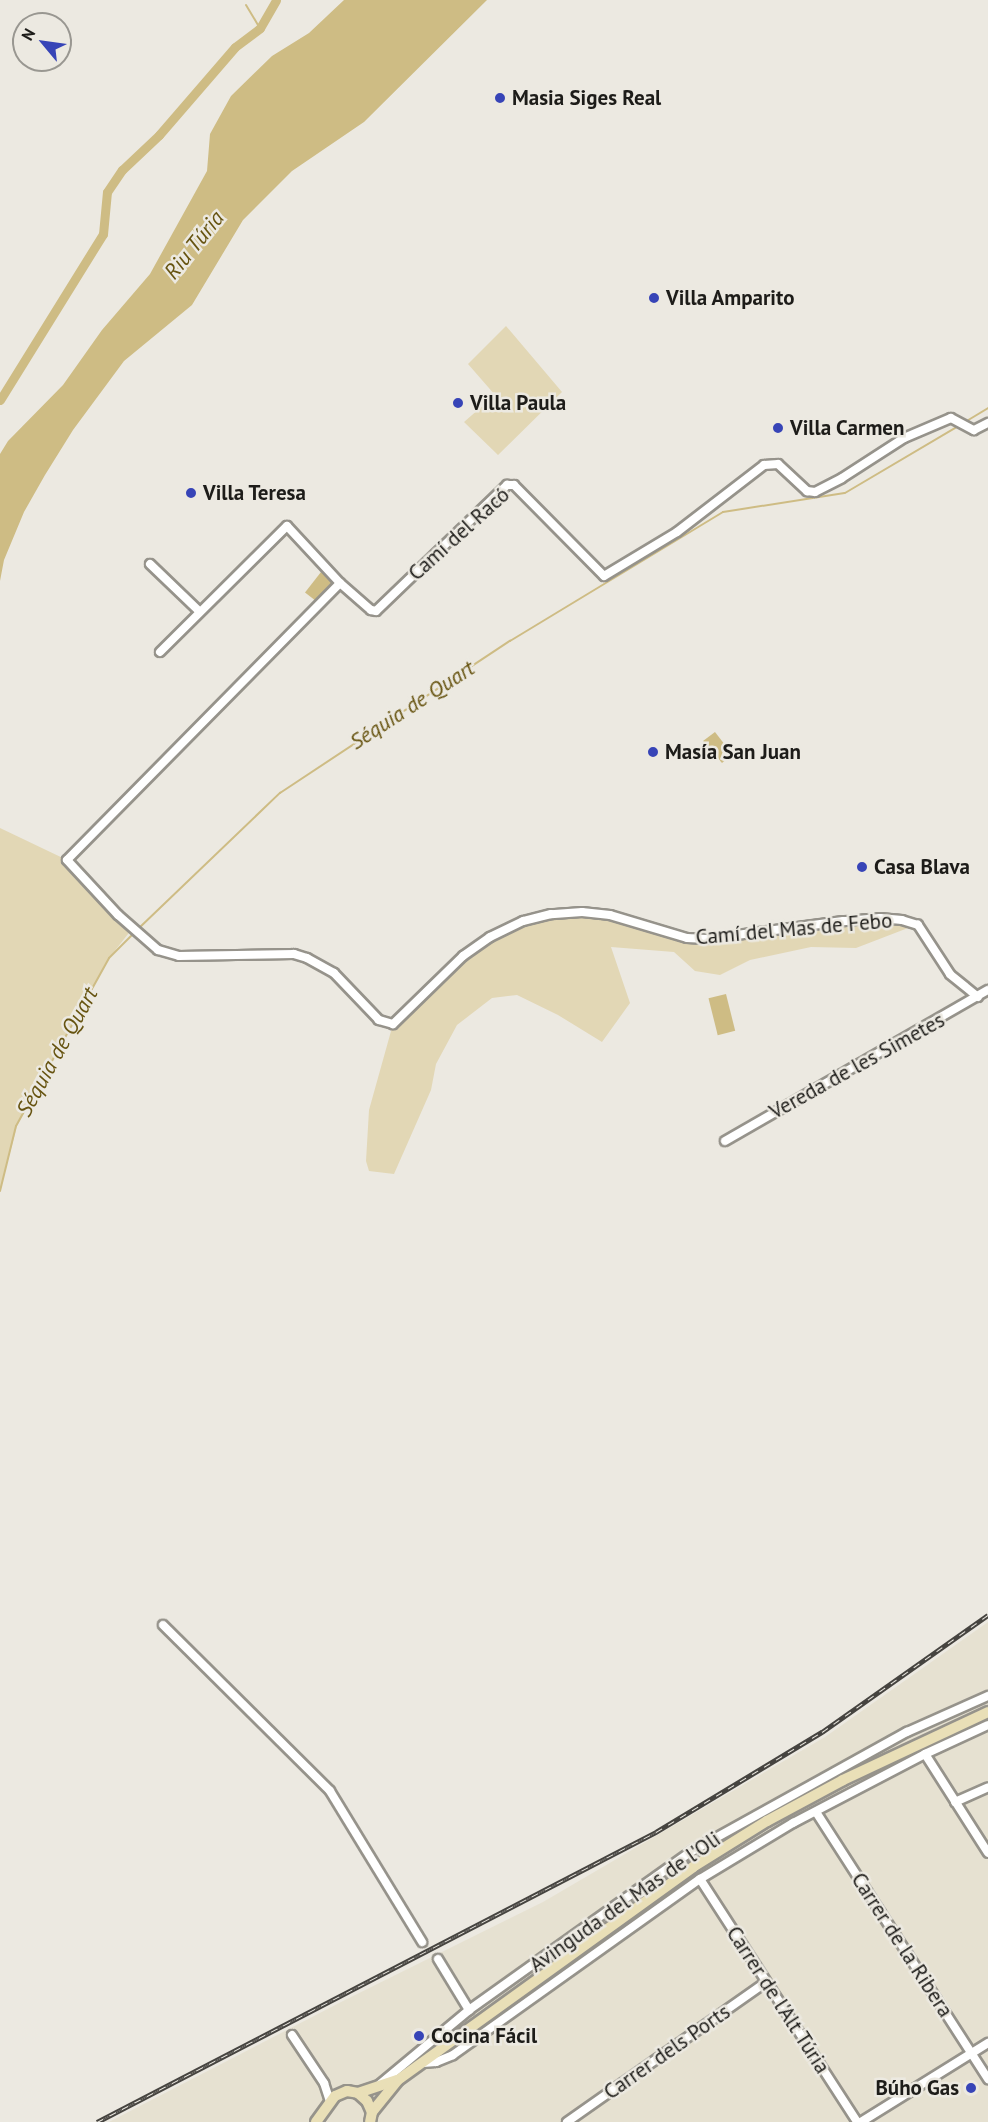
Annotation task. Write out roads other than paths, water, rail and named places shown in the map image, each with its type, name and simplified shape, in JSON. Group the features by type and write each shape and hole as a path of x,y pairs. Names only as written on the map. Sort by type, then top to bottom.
{"main road":[{"path":"316,2122 326,2117 330,2101 341,2093 358,2093 398,2080 597,1934 748,1832 843,1780 988,1712"},
{"path":"371,2117 398,2080"},
{"path":"358,2093 367,2101 371,2117"}],"street":[{"name":"Camí del Racó","path":"340,583 371,610 376,611 507,485 514,485 604,576 677,532 764,465 778,464 807,491 815,492 842,478 904,438 951,418 974,430 988,423"},
{"path":"160,652 287,526 340,583"},
{"path":"150,564 199,611"},
{"name":"Camí del Mas de Febo","path":"340,583 67,860 146,942 163,953 179,956 294,954 307,958 334,973 379,1020 393,1023 463,956 490,937 523,921 551,914 582,912 609,915 687,938 706,939 726,938 773,929 880,918 902,920 918,925 950,974 978,997"},
{"name":"Vereda de les Simetes","path":"725,1141 988,990"},
{"path":"163,1625 330,1791 422,1942"},
{"name":"Avinguda del Mas de l'Oli","path":"377,2087 469,2010 692,1851 907,1732 988,1696"},
{"name":"Avinguda del Mas de l'Oli","path":"422,2063 436,2062 453,2055 700,1879 816,1812 925,1754 988,1725"},
{"path":"925,1754 988,1853"},
{"path":"955,1802 988,1786"},
{"name":"Carrer de la Ribera","path":"816,1812 988,2079"},
{"name":"Carrer de l'Alt Túria","path":"700,1879 859,2122"},
{"path":"438,1959 469,2010"},
{"name":"Carrer dels Ports","path":"567,2122 766,1982"},
{"path":"292,2035 324,2083 330,2101"},
{"path":"859,2122 988,2043"},
{"path":"324,2083 341,2093"}],"water":[{"name":"Riu Túria","path":"344,0 487,0 364,122 292,171 243,220 192,305 124,361 73,430 24,512 4,560 0,581 0,454 8,441 63,385 102,330 150,274 207,171 210,134 231,96 272,56 309,33"},
{"path":"321,572 334,582 318,602 305,592"},
{"path":"715,732 732,754 722,763 703,741"},
{"path":"726,994 735,1031 718,1035 709,998"}],"waterway":[{"path":"0,400 103,234 107,192 122,170 159,135 235,47 260,28 276,0"},
{"path":"246,5 260,28"},
{"name":"Séquia de Quart","path":"965,422 988,408"},
{"name":"Séquia de Quart","path":"138,929 280,793 510,641 723,512 845,493 960,425"},
{"name":"Séquia de Quart","path":"0,1191 16,1126 109,958 134,933"}],"railway":[{"path":"97,2122 656,1832 822,1732 988,1615"}],"place":[{"name":"Masia Siges Real","path":"500,98"},
{"name":"Villa Amparito","path":"654,298"},
{"name":"Villa Paula","path":"458,403"},
{"name":"Villa Carmen","path":"778,428"},
{"name":"Villa Teresa","path":"191,493"},
{"name":"Masía San Juan","path":"653,752"},
{"name":"Casa Blava","path":"862,867"},
{"name":"Cocina Fácil","path":"419,2036"},
{"name":"Búho Gas","path":"971,2088"}]}
